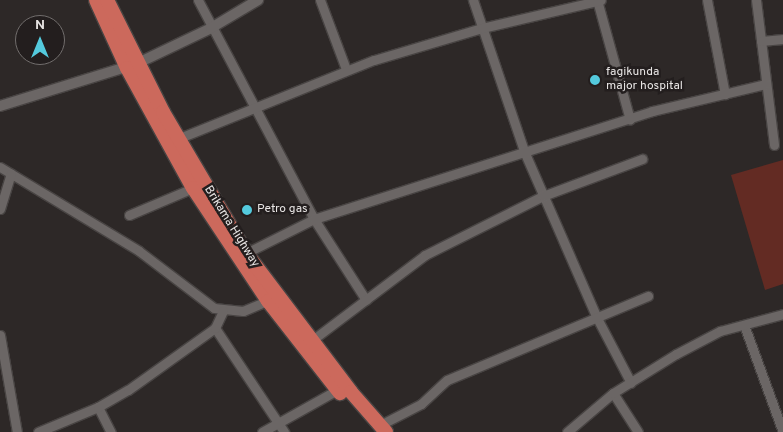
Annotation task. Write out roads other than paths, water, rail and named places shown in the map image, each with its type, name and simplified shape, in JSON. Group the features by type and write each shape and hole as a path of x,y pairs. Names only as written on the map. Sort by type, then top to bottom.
{"highway":[{"name":"Brikama Highway","path":"96,0 132,66 193,188 337,390 380,430"},
{"name":"Brikama Highway","path":"108,0 132,66 246,252 272,298 311,341 380,430"}],"street":[{"path":"198,0 211,28 314,219 366,300"},
{"path":"0,106 132,66 211,28 258,0"},
{"path":"320,0 346,69"},
{"path":"473,0 524,151 598,318 631,383"},
{"path":"177,139 346,69 482,28 599,0 630,120"},
{"path":"707,0 725,94"},
{"path":"756,0 774,146"},
{"path":"761,41 783,39"},
{"path":"246,252 314,219 364,206 524,151 630,120 652,111 765,84"},
{"path":"311,341 425,255 543,196 642,159"},
{"path":"0,167 139,251 204,301 223,311 248,310 272,298"},
{"path":"0,208 11,174"},
{"path":"129,215 193,188"},
{"path":"380,430 421,404 447,380 648,296"},
{"path":"38,432 98,407 128,390 214,328 223,311"},
{"path":"567,432 613,394 676,354 720,331 783,314"},
{"path":"744,325 782,432"},
{"path":"214,328 284,432"},
{"path":"0,335 16,432"},
{"path":"262,432 337,390"},
{"path":"613,394 638,432"},
{"path":"98,407 111,432"}],"place":[{"name":"fagikunda major hospital","path":"595,80"},
{"name":"Petro gas","path":"247,210"}]}
